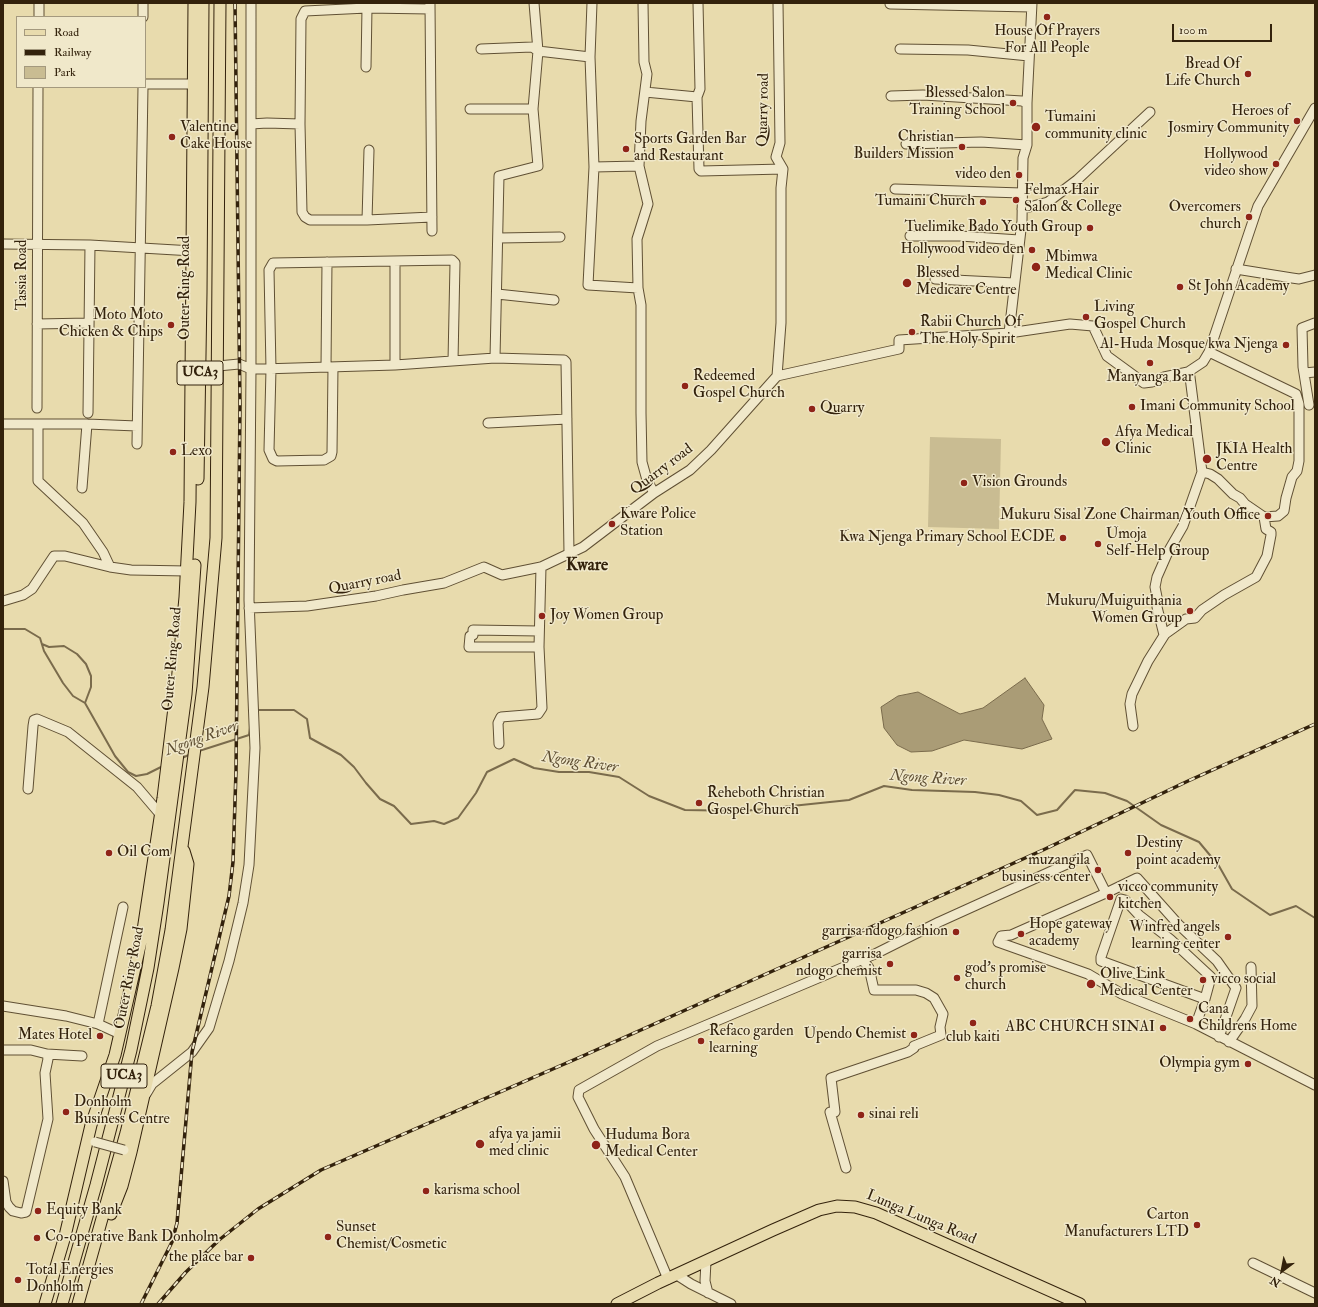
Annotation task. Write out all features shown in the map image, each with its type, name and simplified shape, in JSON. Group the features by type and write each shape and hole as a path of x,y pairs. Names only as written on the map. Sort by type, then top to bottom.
{"main road":[{"name":"UCA3","path":"45,1304 120,1034 142,937 160,814 167,798 174,743 187,571 190,502 194,3"},
{"name":"Outer Ring Road","path":"174,743 188,666 196,517 202,293 203,3"},
{"name":"Outer Ring Road","path":"78,1304 102,1222 146,1054 162,981 182,849 203,687 216,538 220,3"},
{"path":"190,502 196,517"},
{"path":"178,677 188,666"},
{"name":"Outer Ring Road","path":"62,1304 96,1185 142,1001 158,903 167,798"},
{"name":"Outer Ring Road","path":"84,1304 105,1232 122,1186 127,1151 144,1099 181,929 188,864 182,849"},
{"name":"Lunga Lunga Road","path":"617,1304 706,1261 820,1210 837,1206 855,1207 876,1214 1080,1304"}],"street":[{"path":"39,3 39,16"},
{"path":"143,3 143,16"},
{"path":"144,1099 152,1084 192,1052 209,1028 229,961 246,886 254,770 249,608 251,369 251,3"},
{"path":"495,358 499,238 499,176 538,166 533,109 538,51 534,3"},
{"path":"592,3 590,57 594,167 588,285 638,288"},
{"path":"643,3 644,62 646,74 641,122 639,166 648,204 637,239 638,288 641,305 642,462 647,480 654,493"},
{"path":"698,3 700,88 697,97 698,168 700,170 783,169"},
{"name":"Quarry road","path":"249,608 307,606 376,596 444,583 484,567 502,576 541,567 583,547 601,535 654,493 690,470 711,450 777,376 781,324 781,188 783,169 776,157 780,143 778,3"},
{"path":"890,4 1032,5 1027,103 1027,145 1023,158 1022,209 1009,333"},
{"path":"432,217 367,220 310,220 305,217 302,212 300,124 303,14 309,10 430,6 432,217 432,231"},
{"path":"366,8 366,67"},
{"path":"481,49 532,47 538,51 590,57"},
{"path":"900,50 968,50 1029,56"},
{"path":"146,84 193,84"},
{"name":"Tassia Road","path":"37,408 38,88"},
{"path":"136,444 142,88"},
{"path":"645,92 697,97"},
{"path":"891,96 923,95 1022,101 1027,103"},
{"path":"777,376 898,349 899,340 1009,333 1070,324 1093,326 1107,356 1144,383 1188,372 1203,362 1209,352 1258,206 1315,108"},
{"path":"470,110 533,109"},
{"path":"1022,209 1048,202 1077,180 1150,112"},
{"path":"251,124 300,124"},
{"path":"906,144 981,142 1027,145"},
{"path":"367,220 369,150"},
{"path":"594,167 639,166"},
{"path":"895,189 1022,193"},
{"path":"910,236 960,236 1019,240"},
{"path":"499,238 560,237"},
{"path":"3,244 90,245 193,252"},
{"path":"88,413 90,245"},
{"path":"327,262 332,452 328,459 324,460 277,461 271,456 269,450 271,369 269,270 273,263 327,262 395,262 452,260 454,262 453,361"},
{"path":"395,262 395,365"},
{"path":"1236,269 1299,279 1315,275"},
{"path":"935,279 1014,283"},
{"path":"497,294 554,300"},
{"path":"37,324 89,323"},
{"path":"1312,405 1304,373 1302,328 1315,323"},
{"path":"1202,472 1210,474 1218,479 1245,504 1264,517 1278,516 1284,511 1290,484 1298,469 1299,404 1296,394 1209,352"},
{"path":"218,366 239,364 251,369 271,369 395,365 495,358 564,360 567,365 567,419 562,479 569,553"},
{"path":"1164,635 1157,608 1158,602 1155,587 1156,578 1168,552 1183,526 1202,472 1190,377 1188,372"},
{"path":"1304,373 1315,372"},
{"path":"1299,404 1304,401 1312,405"},
{"path":"488,423 567,419"},
{"path":"3,424 87,424 137,426"},
{"path":"38,424 38,481 83,523 103,552 110,567"},
{"path":"82,488 87,424"},
{"path":"1133,726 1130,704 1132,694 1148,661 1164,635 1186,619 1195,618 1202,610 1224,595 1256,577 1267,556 1271,535 1271,532 1266,530 1264,517"},
{"path":"3,601 23,595 32,589 54,556 66,556 110,567 131,570 187,571"},
{"path":"499,744 498,723 501,717 538,714 542,708 538,647 541,567"},
{"path":"538,647 469,647 470,636 473,635 473,630 539,631"},
{"path":"28,789 34,720 37,718 68,732 137,787 160,814"},
{"path":"731,1304 672,1277 625,1177 594,1129 578,1097 579,1090 657,1046 862,959 1087,855 1106,893"},
{"path":"1219,1037 1236,988 1217,961 1178,924 1137,878 1011,936 1001,936 998,942 1088,974 1122,994 1196,1024 1219,1037 1315,1085"},
{"path":"1196,1024 1205,1000 1211,977 1170,939 1144,919 1125,900 1121,899 1101,957 1102,961 1205,1000"},
{"path":"98,1024 123,908"},
{"path":"846,1168 830,1112 835,1112 831,1078 884,1058 908,1052 914,1048 914,1046 942,1035 940,1027 943,1014 934,998 926,993 916,990 874,990 869,968 862,959"},
{"path":"1229,1042 1252,1006 1251,967"},
{"path":"3,1006 66,1016 98,1024 120,1034"},
{"path":"3,1050 31,1050 47,1054 82,1056"},
{"path":"3,1182 6,1202 9,1207 13,1211 21,1213 26,1212 48,1119 45,1073 48,1059 47,1054"},
{"path":"91,1141 127,1151"},
{"path":"706,1261 705,1281 708,1293"},
{"path":"1253,1264 1315,1292"}],"green space":[{"name":"Vision Grounds","path":"930,437 1001,439 999,529 928,527"}],"shaded area":[{"path":"1025,678 1044,705 1042,719 1052,739 1022,749 964,740 932,751 911,752 897,745 884,728 881,707 898,696 918,692 960,714 983,708"}],"waterway":[{"name":"Ngong River","path":"3,629 25,629 40,638 44,651 63,683 73,696 85,703 115,756 128,772 136,776 147,774 163,766"},
{"path":"42,644 49,647 64,646 77,654 86,664 91,676 91,687 85,703"},
{"name":"Ngong River","path":"257,710 294,710 307,719 310,738 341,755 354,767 380,799 394,806 411,824 434,821 444,824 458,818 476,793 487,772 514,759 534,768 559,772 589,772 619,777 649,796 685,810 744,811 849,800 884,786 912,790 975,792 999,795 1021,801 1037,815 1057,810 1075,790 1105,793 1127,801 1161,825 1199,842 1219,866 1232,889 1270,915 1296,906 1315,918"},
{"name":"Ngong River","path":"199,751 249,735 250,728"},
{"name":"Ngong River","path":"182,758 191,754"}],"railway":[{"path":"141,1304 172,1242 177,1223 192,1052 229,896 233,862 236,771 240,405 235,3"},
{"path":"158,1304 186,1272 219,1240 258,1209 321,1170 585,1055 1043,850 1188,781 1315,724"}],"place":[{"name":"House Of Prayers For All People","path":"1047,17"},
{"name":"Bread Of Life Church","path":"1248,74"},
{"name":"Blessed Salon Training School","path":"1013,103"},
{"name":"Heroes of Josmiry Community","path":"1297,121"},
{"name":"Tumaini community clinic","path":"1036,127"},
{"name":"Valentine Cake House","path":"172,137"},
{"name":"Christian Builders Mission","path":"962,147"},
{"name":"Sports Garden Bar and Restaurant","path":"626,149"},
{"name":"Hollywood video show","path":"1276,164"},
{"name":"video den","path":"1019,175"},
{"name":"Felmax Hair Salon & College","path":"1016,200"},
{"name":"Tumaini Church","path":"983,202"},
{"name":"Overcomers church","path":"1249,217"},
{"name":"Tuelimike Bado Youth Group","path":"1090,228"},
{"name":"Hollywood video den","path":"1032,250"},
{"name":"Mbimwa Medical Clinic","path":"1036,267"},
{"name":"Blessed Medicare Centre","path":"907,283"},
{"name":"St John Academy","path":"1180,287"},
{"name":"Living Gospel Church","path":"1086,317"},
{"name":"Moto Moto Chicken & Chips","path":"171,325"},
{"name":"Rabii Church Of The Holy Spirit","path":"912,332"},
{"name":"Al-Huda Mosque kwa Njenga","path":"1286,345"},
{"name":"Manyanga Bar","path":"1150,363"},
{"name":"Redeemed Gospel Church","path":"685,386"},
{"name":"Imani Community School","path":"1132,407"},
{"name":"Quarry","path":"812,409"},
{"name":"Afya Medical Clinic","path":"1106,442"},
{"name":"Lexo","path":"173,452"},
{"name":"JKIA Health Centre","path":"1207,459"},
{"name":"Vision Grounds","path":"964,483"},
{"name":"Mukuru Sisal Zone Chairman/Youth Office","path":"1268,516"},
{"name":"Kware Police Station","path":"612,524"},
{"name":"Kwa Njenga Primary School ECDE","path":"1063,538"},
{"name":"Umoja Self-Help Group","path":"1098,544"},
{"name":"Mukuru/Muiguithania Women Group","path":"1190,611"},
{"name":"Joy Women Group","path":"542,616"},
{"name":"Reheboth Christian Gospel Church","path":"699,803"},
{"name":"Oil Com","path":"109,853"},
{"name":"Destiny point academy","path":"1128,853"},
{"name":"muzangila business center","path":"1098,870"},
{"name":"vicco community kitchen","path":"1110,897"},
{"name":"garrisa ndogo fashion","path":"956,932"},
{"name":"Hope gateway academy","path":"1021,934"},
{"name":"Winfred angels learning center","path":"1228,937"},
{"name":"garrisa ndogo chemist","path":"890,964"},
{"name":"god's promise church","path":"957,978"},
{"name":"vicco social","path":"1203,980"},
{"name":"Olive Link Medical Center","path":"1091,984"},
{"name":"Cana Childrens Home","path":"1190,1019"},
{"name":"club kaiti","path":"973,1023"},
{"name":"ABC CHURCH SINAI","path":"1163,1028"},
{"name":"Upendo Chemist","path":"914,1035"},
{"name":"Mates Hotel","path":"100,1036"},
{"name":"Refaco garden learning","path":"701,1041"},
{"name":"Olympia gym","path":"1248,1064"},
{"name":"Donholm Business Centre","path":"66,1112"},
{"name":"sinai reli","path":"861,1115"},
{"name":"afya ya jamii med clinic","path":"480,1144"},
{"name":"Huduma Bora Medical Center","path":"596,1145"},
{"name":"karisma school","path":"426,1191"},
{"name":"Equity Bank","path":"38,1211"},
{"name":"Carton Manufacturers LTD","path":"1197,1225"},
{"name":"Sunset Chemist/Cosmetic","path":"328,1237"},
{"name":"Co-operative Bank Donholm","path":"37,1238"},
{"name":"the place bar","path":"251,1258"},
{"name":"Total Energies Donholm","path":"18,1280"}],"district":[{"name":"Kware","path":"587,566"}]}
